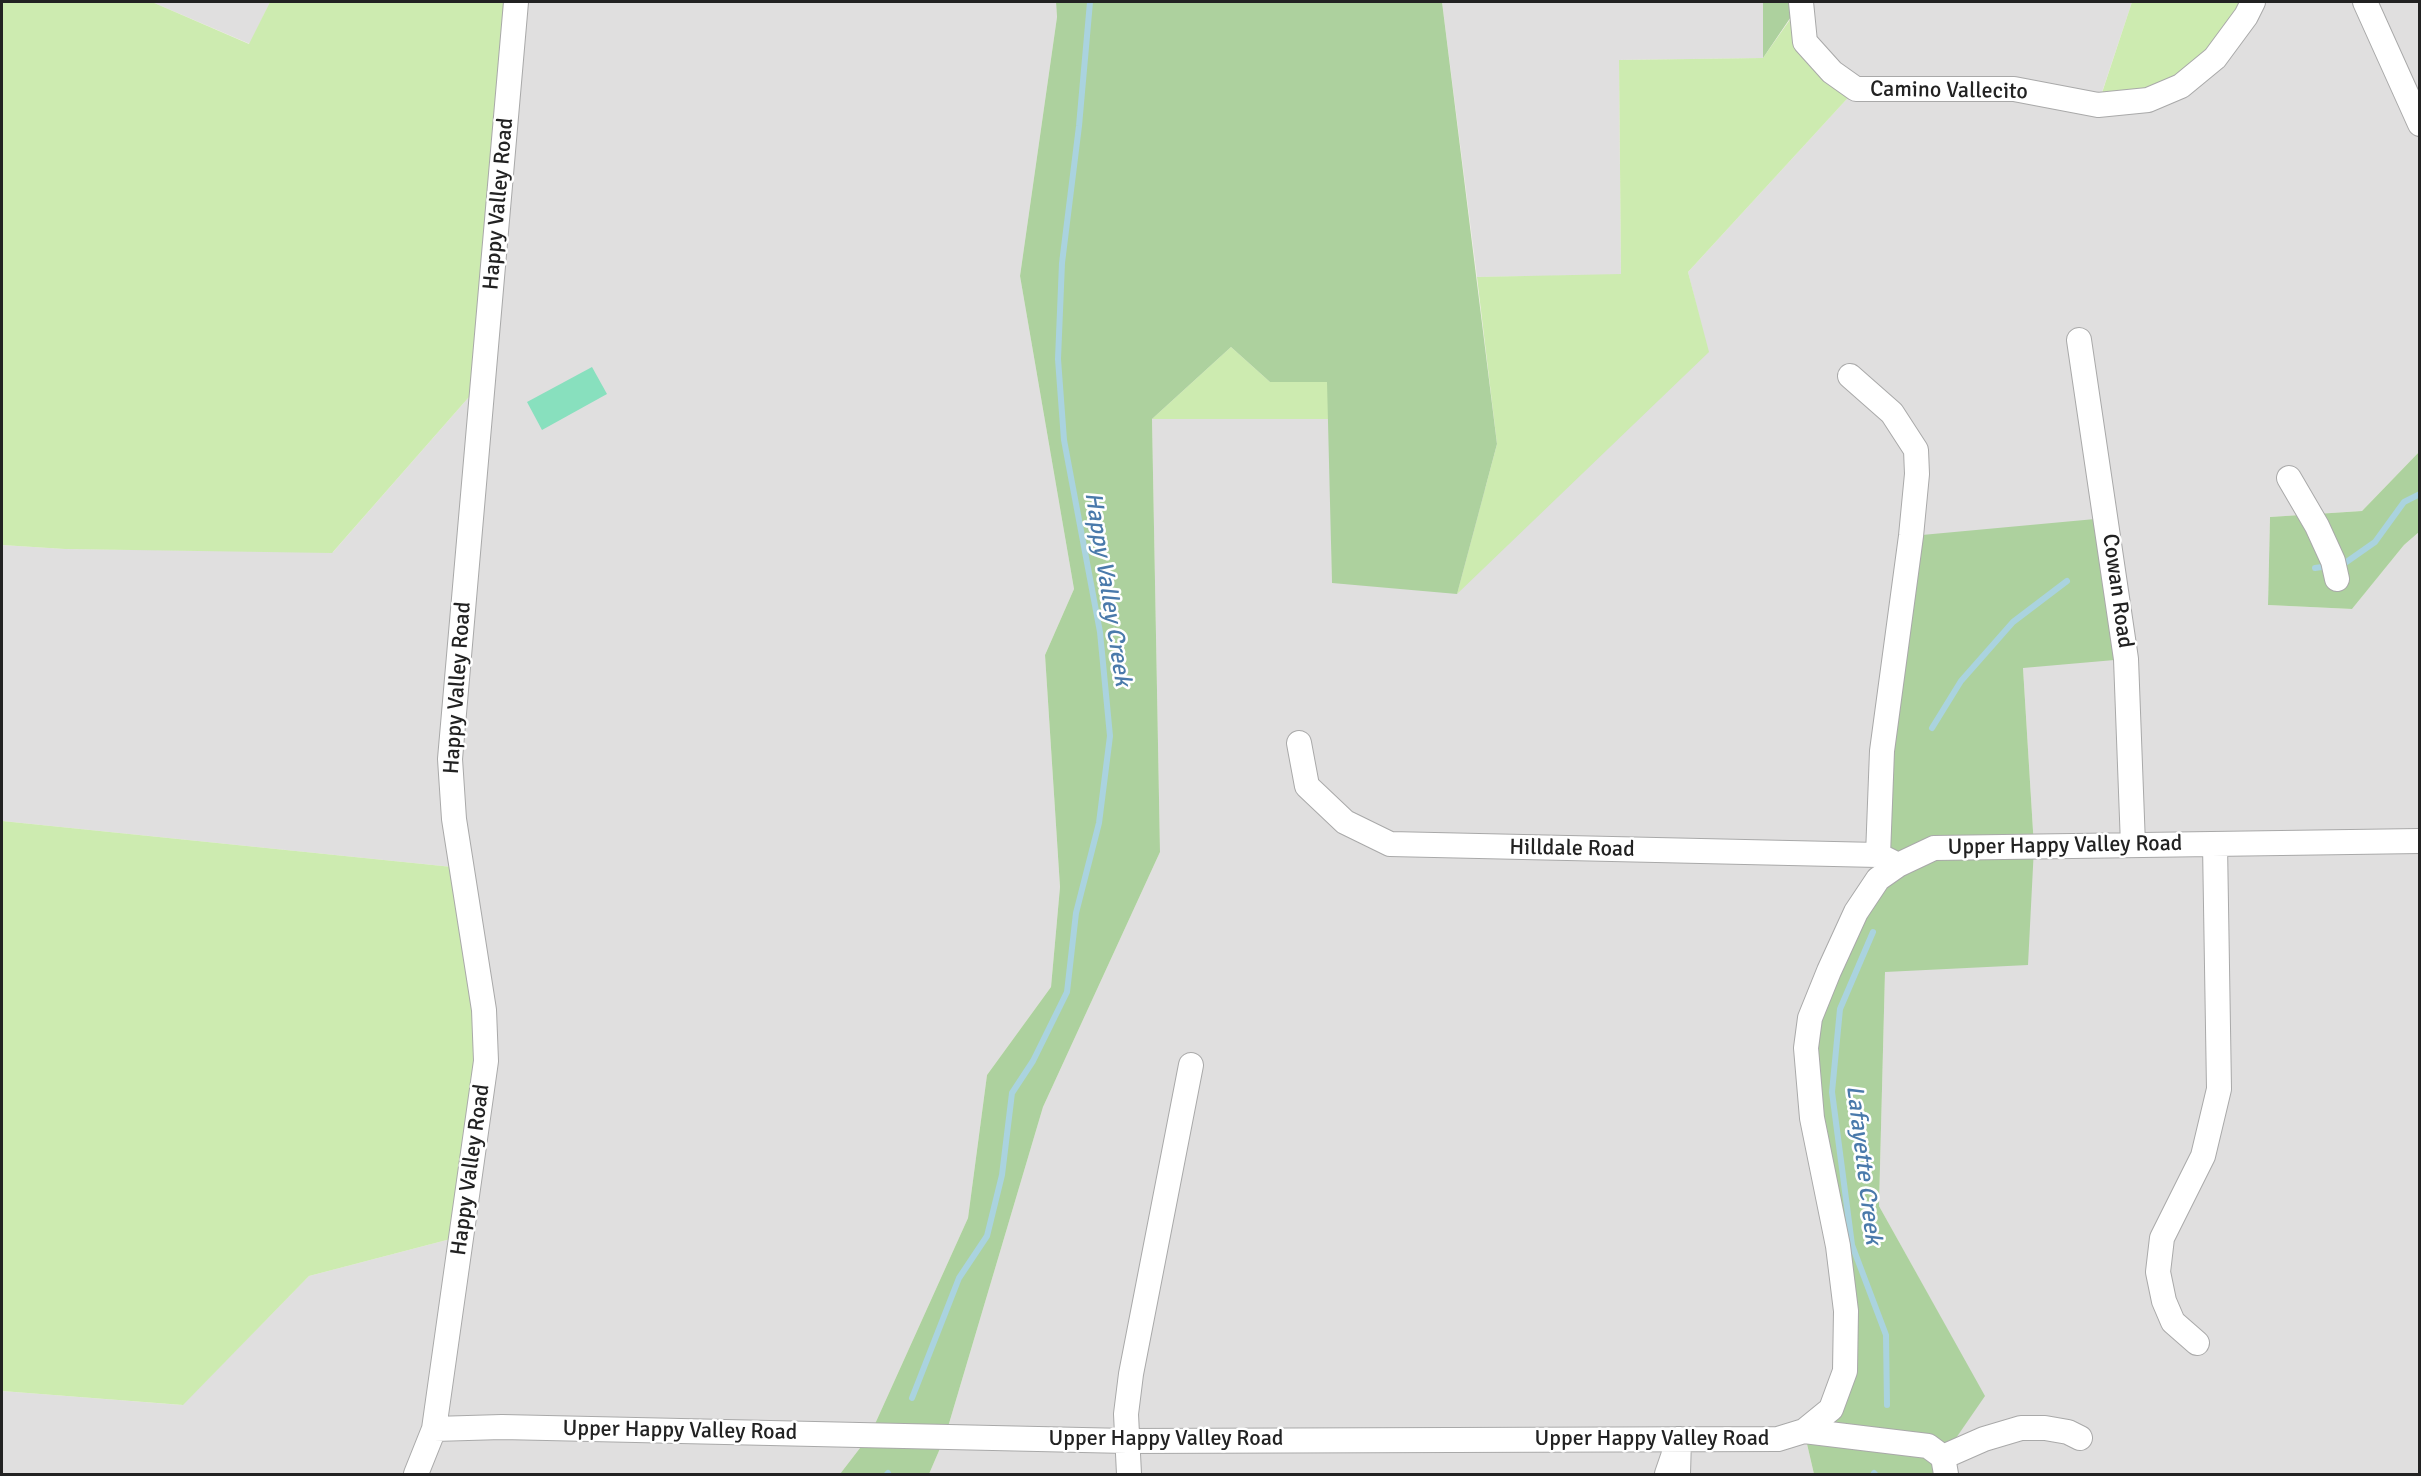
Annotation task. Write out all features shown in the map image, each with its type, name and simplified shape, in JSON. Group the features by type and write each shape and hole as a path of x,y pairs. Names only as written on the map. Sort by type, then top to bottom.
{"street":[{"name":"Happy Valley Road","path":"416,1474 434,1429 486,1061 484,1010 454,819 450,759 516,2"},
{"name":"Camino Vallecito","path":"1801,2 1805,42 1832,72 1856,89 2014,89 2098,105 2148,100 2181,86 2215,58 2246,16 2253,2"},
{"path":"2365,2 2420,124"},
{"name":"Cowan Road","path":"2079,340 2126,659 2133,845"},
{"path":"1850,376 1892,413 1916,450 1917,474 1911,536 1882,751 1888,860"},
{"path":"2289,478 2317,526 2335,570"},
{"name":"Hilldale Road","path":"1299,743 1307,786 1345,822 1390,844 1888,860"},
{"name":"Upper Happy Valley Road","path":"434,1429 502,1427 1127,1441 1778,1439 1804,1431 1831,1409 1845,1371 1846,1311 1838,1246 1812,1118 1806,1048 1810,1018 1856,912 1888,860 1934,848 2420,841"},
{"path":"2197,1343 2173,1322 2164,1301 2158,1272 2162,1238 2203,1156 2219,1089 2215,844"},
{"path":"1129,1474 1126,1414 1131,1374 1191,1065"},
{"path":"1804,1431 1928,1446 1944,1466 1984,1439 2021,1428 2045,1428 2068,1432 2080,1438"},
{"path":"1667,1474 1679,1439"},
{"path":"1678,1474 1679,1439"}],"shaded area":[{"path":"152,2 270,2 250,44"},
{"path":"497,2 1056,2 1057,17 1020,276 1074,589 1045,655 1060,887 1051,987 987,1075 968,1218 870,1435 840,1474 2,1474 2,1391 182,1405 309,1276 462,1236 462,868 2,821 2,545 65,549 333,552 483,381 516,4"},
{"path":"1442,2 1763,2 1763,58 1619,60 1621,275 1477,277"},
{"path":"1801,2 2132,2 2098,104 2253,2 2419,2 2419,452 2362,511 2270,517 2268,605 2352,609 2404,545 2419,532 2419,1474 1946,1474 1943,1457 1984,1396 1879,1206 1885,972 2034,847 2023,668 2106,518 1878,855 1856,912 1845,1371 1804,1431 1814,1474 929,1474 945,1437 1043,1107 1160,852 1152,419 1330,419 1332,583 1708,352 1688,272 1855,90 1805,42"}],"green space":[{"path":"2,2 152,2 249,44 270,2 496,2 516,4 483,381 332,553 65,549 2,545"},
{"path":"1056,2 1442,2 1497,444 1457,594 1332,583 1327,382 1270,382 1231,347 1152,419 1160,852 1043,1107 945,1437 929,1474 840,1474 870,1435 968,1218 987,1075 1051,987 1060,887 1045,655 1074,589 1020,276 1057,17"},
{"path":"1763,2 1801,2 1763,58"},
{"path":"2132,2 2253,2 2181,86 2098,105"},
{"path":"1801,4 1803,26 1856,89 1688,272 1709,352 1457,594 1497,444 1477,277 1621,274 1619,60 1763,58"},
{"path":"1231,347 1270,382 1328,382 1330,419 1152,419"},
{"path":"592,367 607,394 542,430 527,402"},
{"path":"2419,452 2419,532 2404,545 2352,609 2268,605 2270,517 2362,511"},
{"path":"2106,518 2126,659 2023,668 2034,847 2028,965 1885,972 1879,1206 1985,1396 1943,1457 1946,1474 1814,1474 1804,1431 1845,1371 1806,1048 1878,855 1911,536"},
{"path":"2,821 462,868 484,1010 462,1236 309,1276 183,1405 2,1391"}],"waterway":[{"name":"Happy Valley Creek","path":"912,1398 959,1278 987,1236 1002,1175 1012,1093 1033,1061 1067,992 1076,913 1099,823 1110,736 1100,632 1064,440 1058,359 1062,263 1079,126 1090,2"},
{"name":"Lafayette Creek","path":"2339,564 2345,563 2375,542 2404,502 2420,494"},
{"name":"Lafayette Creek","path":"2315,568 2329,566"},
{"name":"Lafayette Creek","path":"1932,728 1961,681 2013,622 2067,581"},
{"name":"Lafayette Creek","path":"1873,932 1840,1009 1832,1092 1852,1245 1886,1335 1887,1405"}]}
